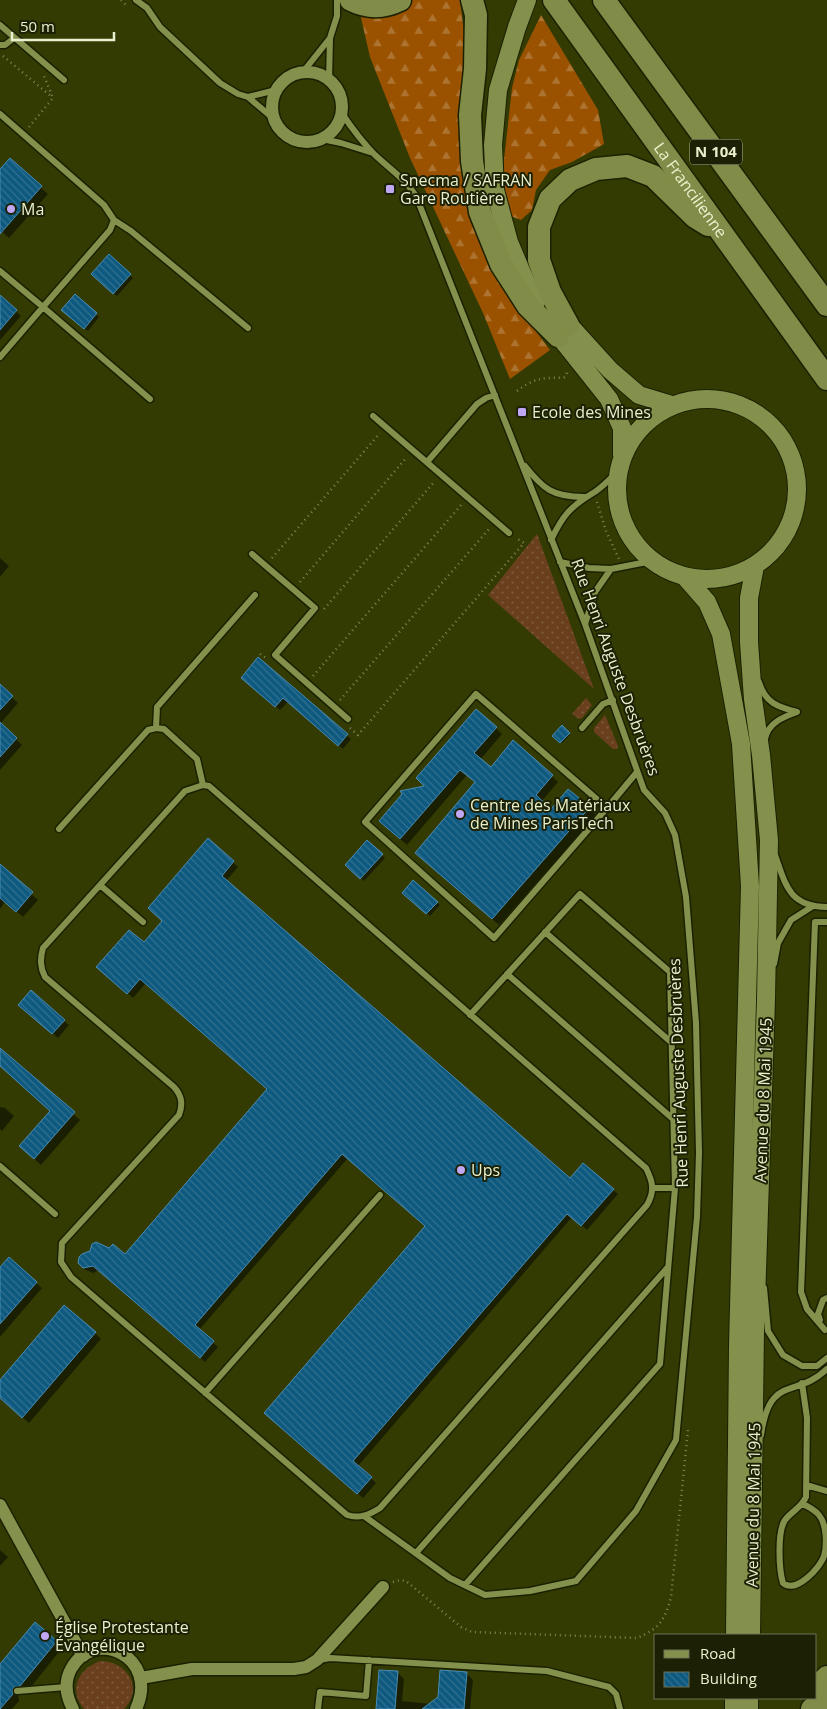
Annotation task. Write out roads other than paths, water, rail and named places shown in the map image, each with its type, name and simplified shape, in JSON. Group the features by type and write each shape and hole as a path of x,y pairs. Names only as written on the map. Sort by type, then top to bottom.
{"highway":[{"path":"350,0 370,6 381,6 400,0"},
{"path":"472,0 476,15 475,69 470,115 472,161 480,212 501,264 528,306 563,330"},
{"name":"La Francilienne","path":"554,0 827,379"},
{"name":"N 104","path":"604,0 827,305"},
{"path":"563,330 539,260 539,227 550,199 570,180 596,169 627,166 653,176 695,217 725,236"},
{"path":"817,1687 827,1677"},
{"path":"812,1709 827,1697"},
{"path":"794,1709 805,1699"}],"main road":[{"name":"Avenue du 8 Mai 1945","path":"527,0 520,31 498,90 493,146 495,190 509,242 530,292 563,330 609,399 622,428 616,497 622,522 634,544 652,562 686,578 710,580 733,576 755,566 774,551 788,530 796,507 796,475 792,459 781,437 764,419 744,406 720,399 696,398 672,405 651,417 634,434 620,463"},
{"name":"Avenue du 8 Mai 1945","path":"520,31 538,0"},
{"name":"Avenue du 8 Mai 1945","path":"563,330 639,395 672,405"},
{"name":"Avenue du 8 Mai 1945","path":"751,1634 768,840 762,755 753,699 749,642 749,598 755,566"},
{"name":"Avenue du 8 Mai 1945","path":"686,578 707,602 721,634 741,744 750,886 738,1337 735,1634"}],"street":[{"path":"303,72 314,73 329,81"},
{"name":"Rue Henri Auguste Desbruères","path":"276,90 282,82 292,75 303,72"},
{"name":"Rue Henri Auguste Desbruères","path":"329,81 339,94 341,112"},
{"path":"274,119 272,101 276,90"},
{"path":"322,139 335,128 341,112"},
{"name":"Rue Henri Auguste Desbruères","path":"274,119 282,133 292,140 315,142 322,139"},
{"path":"0,1505 82,1656"},
{"path":"141,1678 192,1669 294,1669 306,1667 317,1660 383,1587"},
{"path":"73,1709 67,1698 68,1675 74,1664 82,1656 92,1651 104,1649 125,1655 134,1663 142,1685 141,1698 136,1709"}],"lane":[{"path":"136,0 147,8 160,27 220,82 230,90 248,97 274,119"},
{"name":"Rue Henri Auguste Desbruères","path":"329,81 330,38 337,16 337,0"},
{"path":"0,25 64,80"},
{"path":"0,45 5,45 14,38"},
{"name":"Rue Henri Auguste Desbruères","path":"303,72 330,38"},
{"path":"248,97 276,90"},
{"name":"Rue Henri Auguste Desbruères","path":"341,112 374,154 407,182 416,196 585,624 644,790 665,813 675,835 686,897 696,1023 699,1153 697,1217 676,1440 636,1511 576,1581 530,1591 485,1594 450,1578 364,1516"},
{"path":"0,114 104,205 114,220 131,231 248,328"},
{"name":"Rue Henri Auguste Desbruères","path":"322,139 374,154"},
{"path":"0,357 110,230 114,220"},
{"path":"0,271 150,399"},
{"path":"427,462 478,404 486,398 495,395"},
{"path":"373,416 509,533"},
{"path":"520,459 546,489 570,497 584,497 594,493 620,463"},
{"path":"551,540 559,522 584,497"},
{"path":"252,554 315,608 275,655 348,719"},
{"path":"560,562 589,568 611,568 652,562"},
{"path":"585,624 594,592 611,568"},
{"path":"156,728 158,707 255,595"},
{"path":"749,642 762,691 777,707 797,712 778,719 766,733 762,755"},
{"path":"607,808 476,694 365,822 494,938 607,808 638,772"},
{"path":"582,728 603,704 613,700"},
{"path":"59,829 148,730 164,729 197,758 203,785"},
{"path":"203,785 208,786 646,1168 653,1188 647,1205 380,1508 355,1518 347,1515 71,1278 62,1262 62,1243 179,1115 182,1108 179,1093 174,1087 44,977 41,971 43,948 185,791 203,785"},
{"path":"768,840 784,882 796,899 813,906 827,907"},
{"path":"100,885 143,922"},
{"path":"465,1585 660,1364 675,1188 670,972 580,894 470,1015"},
{"path":"766,999 778,943 791,920 813,906"},
{"path":"826,1331 807,1309 801,1292 815,922 827,922"},
{"path":"545,932 672,1043"},
{"path":"507,974 673,1119"},
{"path":"0,1166 55,1214"},
{"path":"653,1188 675,1188"},
{"path":"205,1393 380,1195"},
{"path":"759,1262 765,1294 768,1331 783,1356 802,1366 817,1366 827,1358"},
{"path":"416,1553 668,1266"},
{"path":"826,1331 818,1314 823,1300 827,1298"},
{"path":"754,1490 762,1428 770,1402 781,1391 817,1379 827,1369"},
{"path":"802,1383 807,1418 806,1497 803,1504 785,1521 780,1533 781,1576 783,1583 789,1586 794,1586 804,1580 821,1563 826,1548 825,1530 821,1516 815,1510 803,1504"},
{"path":"806,1485 827,1491"},
{"path":"317,1660 330,1658 547,1670 609,1687 616,1694 620,1709"},
{"path":"318,1709 320,1692 366,1696 369,1660"},
{"path":"16,1691 66,1687"}],"place":[{"name":"Snecma / SAFRAN Gare Routière","path":"390,189"},
{"name":"Ma","path":"11,209"},
{"name":"Ecole des Mines","path":"522,412"},
{"name":"Centre des Matériaux de Mines ParisTech","path":"460,814"},
{"name":"Ups","path":"461,1170"},
{"name":"Église Protestante Évangélique","path":"45,1636"}]}
